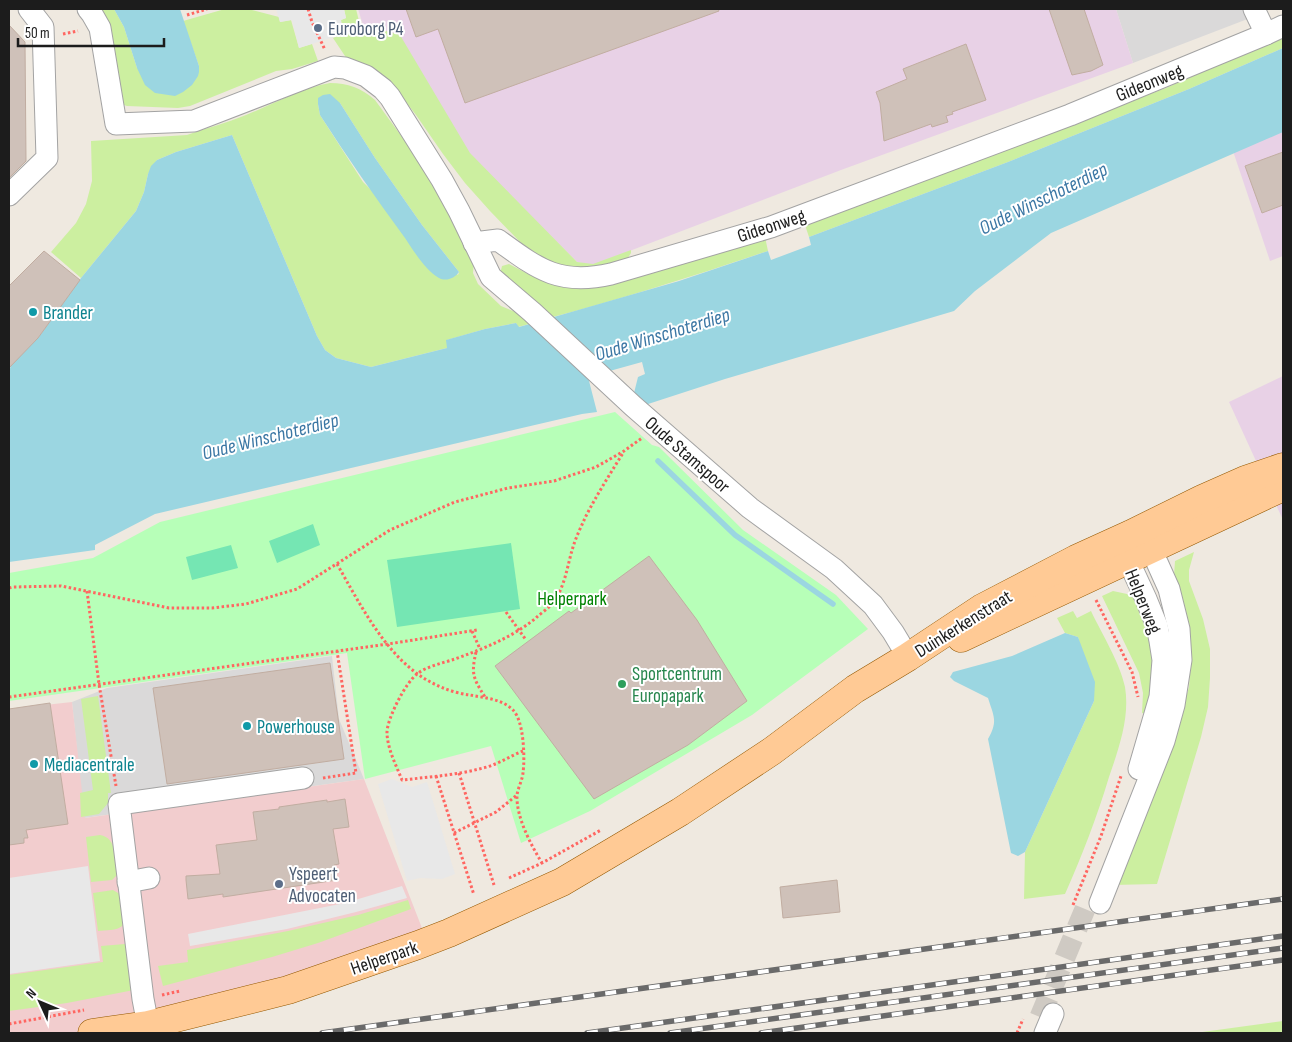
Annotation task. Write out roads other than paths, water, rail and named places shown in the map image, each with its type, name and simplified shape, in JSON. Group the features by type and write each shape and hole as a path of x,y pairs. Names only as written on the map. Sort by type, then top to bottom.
{"main road":[{"name":"Duinkerkenstraat","path":"908,657 970,635 1086,579 1137,548 1202,499 1283,467"},
{"name":"Duinkerkenstraat","path":"908,657 982,608 1076,559 1137,548 1283,487"},
{"name":"Helperpark","path":"89,1022 288,990 449,933 562,882 688,807 772,751 855,689 908,657"}],"street":[{"path":"9,195 47,158 42,27 29,9"},
{"path":"88,9 100,28 116,124 194,121 334,66 366,76 390,97 442,180 474,243"},
{"path":"1254,9 1275,30"},
{"name":"Gideonweg","path":"474,243 498,240 530,263 556,275 583,278 611,274 771,227 1070,114 1275,30"},
{"name":"Oude Stamspoor","path":"474,243 491,278 532,312 633,406 750,508 834,569 873,605 893,632 908,657"},
{"name":"Helperweg","path":"1087,903 1119,828 1160,697 1163,660 1157,626 1146,599 1137,548"},
{"path":"145,1012 119,804 313,778"},
{"path":"128,882 149,878"}],"water":[{"path":"114,9 180,9 199,66 198,76 192,85 175,96 155,93 145,85 137,68 124,27"},
{"name":"Oude Winschoterdiep","path":"1283,48 1283,132 1051,233 975,291 954,311 725,379 645,405 634,393 638,377 645,374 642,362 588,377 597,412 155,514 95,545 95,550 9,562 9,372 11,365 38,338 81,278 136,211 144,192 151,166 157,160 176,152 232,135 317,336 325,350 336,358 371,367 447,348 446,340 516,323 519,327 679,281 768,251 771,260 811,245 809,237 1008,162 1189,89"},
{"path":"330,94 340,103 375,158 422,225 459,272 455,276 450,279 442,279 429,270 361,177 320,115 318,98"},
{"path":"1065,633 1078,637 1095,682 1094,701 1025,852 1018,856 1011,853 988,739 993,728 994,719 988,698 954,681 950,677 953,672 1012,656"}],"waterway":[{"path":"658,461 735,535 833,604"}],"tunnel":[{"path":"1040,1017 1088,902"}],"railway":[{"path":"322,1033 1283,899"},
{"path":"587,1033 1283,936"},
{"path":"670,1033 1283,948"},
{"path":"761,1033 1283,960"}],"place":[{"name":"Euroborg P4","path":"318,28"},
{"name":"Brander","path":"33,312"},
{"name":"Sportcentrum Europapark","path":"622,684"},
{"name":"Powerhouse","path":"247,726"},
{"name":"Mediacentrale","path":"34,764"},
{"name":"Yspeert Advocaten","path":"279,884"}]}
